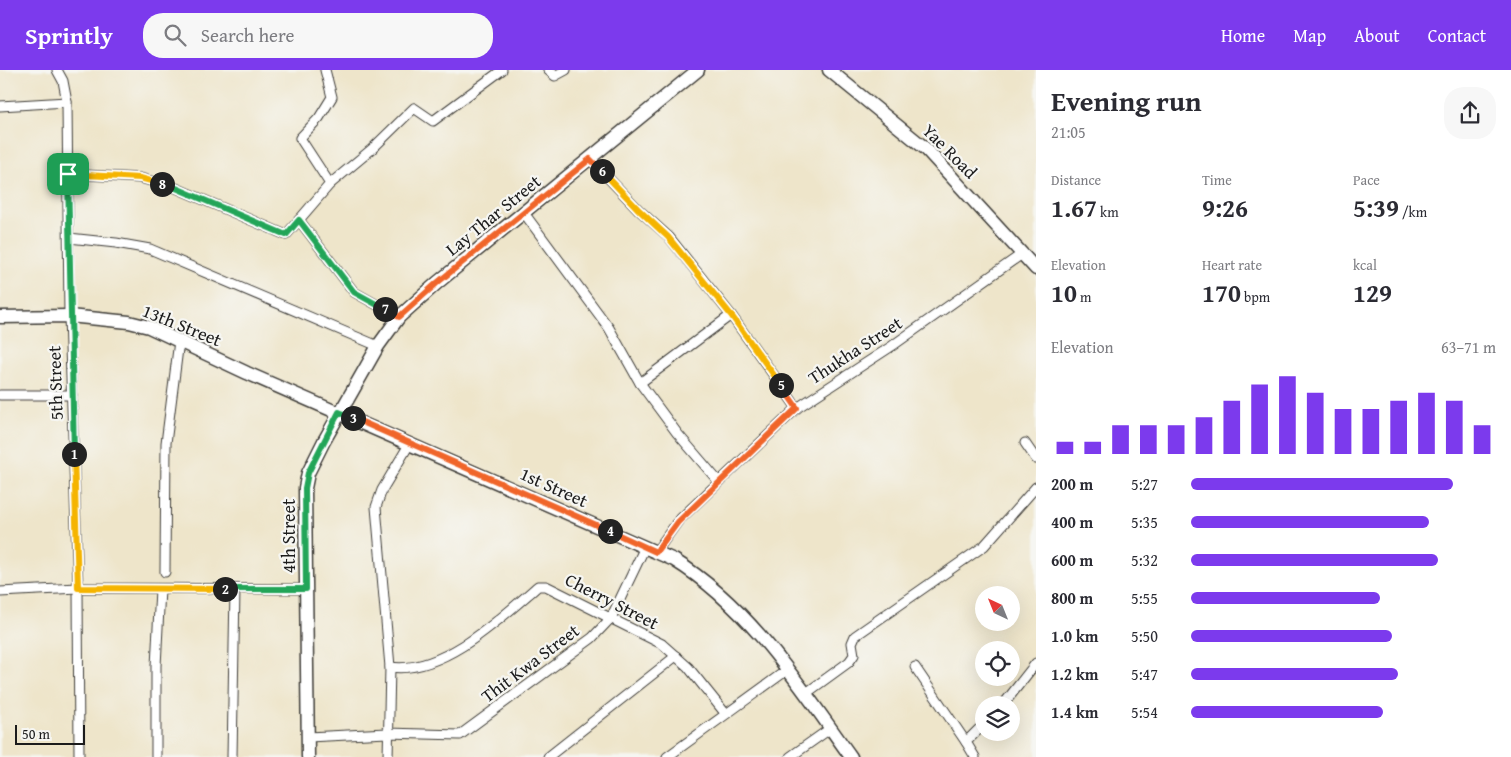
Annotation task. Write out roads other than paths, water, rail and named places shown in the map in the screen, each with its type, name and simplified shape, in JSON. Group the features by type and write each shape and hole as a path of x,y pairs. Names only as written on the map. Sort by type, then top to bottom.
{"street":[{"name":"5th Street","path":"57,70 63,81 67,102 70,316 78,588 79,757"},
{"path":"325,70 332,97 319,118 300,138 330,184"},
{"path":"68,174 140,178 176,188 286,235 330,184 372,149 414,108 433,121 502,70"},
{"path":"548,70 555,76 566,70"},
{"name":"Lay Thar Street","path":"339,412 378,346 399,317 437,283 698,70"},
{"name":"Yae Road","path":"829,70 926,149 1031,259"},
{"path":"0,106 67,102"},
{"path":"590,159 668,237 731,315 797,408"},
{"path":"524,213 609,328 640,383 677,434 719,482"},
{"path":"299,220 354,292 399,317"},
{"path":"69,238 116,242 150,249 378,346"},
{"name":"Thukha Street","path":"651,549 797,408 1031,259"},
{"path":"640,383 731,315"},
{"name":"13th Street","path":"0,317 70,316 129,322 149,327 339,412"},
{"path":"165,572 166,443 179,341"},
{"path":"0,395 72,395"},
{"name":"1st Street","path":"339,412 651,549 702,577 763,638 852,757"},
{"name":"4th Street","path":"308,757 305,488 308,473 339,412"},
{"path":"388,757 387,733 390,667 376,507 382,490 410,443"},
{"path":"1025,443 1036,459"},
{"path":"805,694 849,662 854,655 852,643 855,636 984,546 1036,487"},
{"name":"Thit Kwa Street","path":"308,737 387,733 460,735 592,638 611,618 651,549"},
{"name":"Cherry Street","path":"390,667 397,668 435,660 482,633 538,586 558,591 662,644 688,667 725,713"},
{"path":"0,592 78,588 306,589"},
{"path":"156,757 156,666 160,588"},
{"path":"232,757 235,589"},
{"path":"548,757 676,656"},
{"path":"1010,696 1036,663"},
{"path":"915,667 975,757"},
{"path":"667,757 725,713 787,670"},
{"path":"790,757 831,728"},
{"path":"966,742 975,733"}]}
